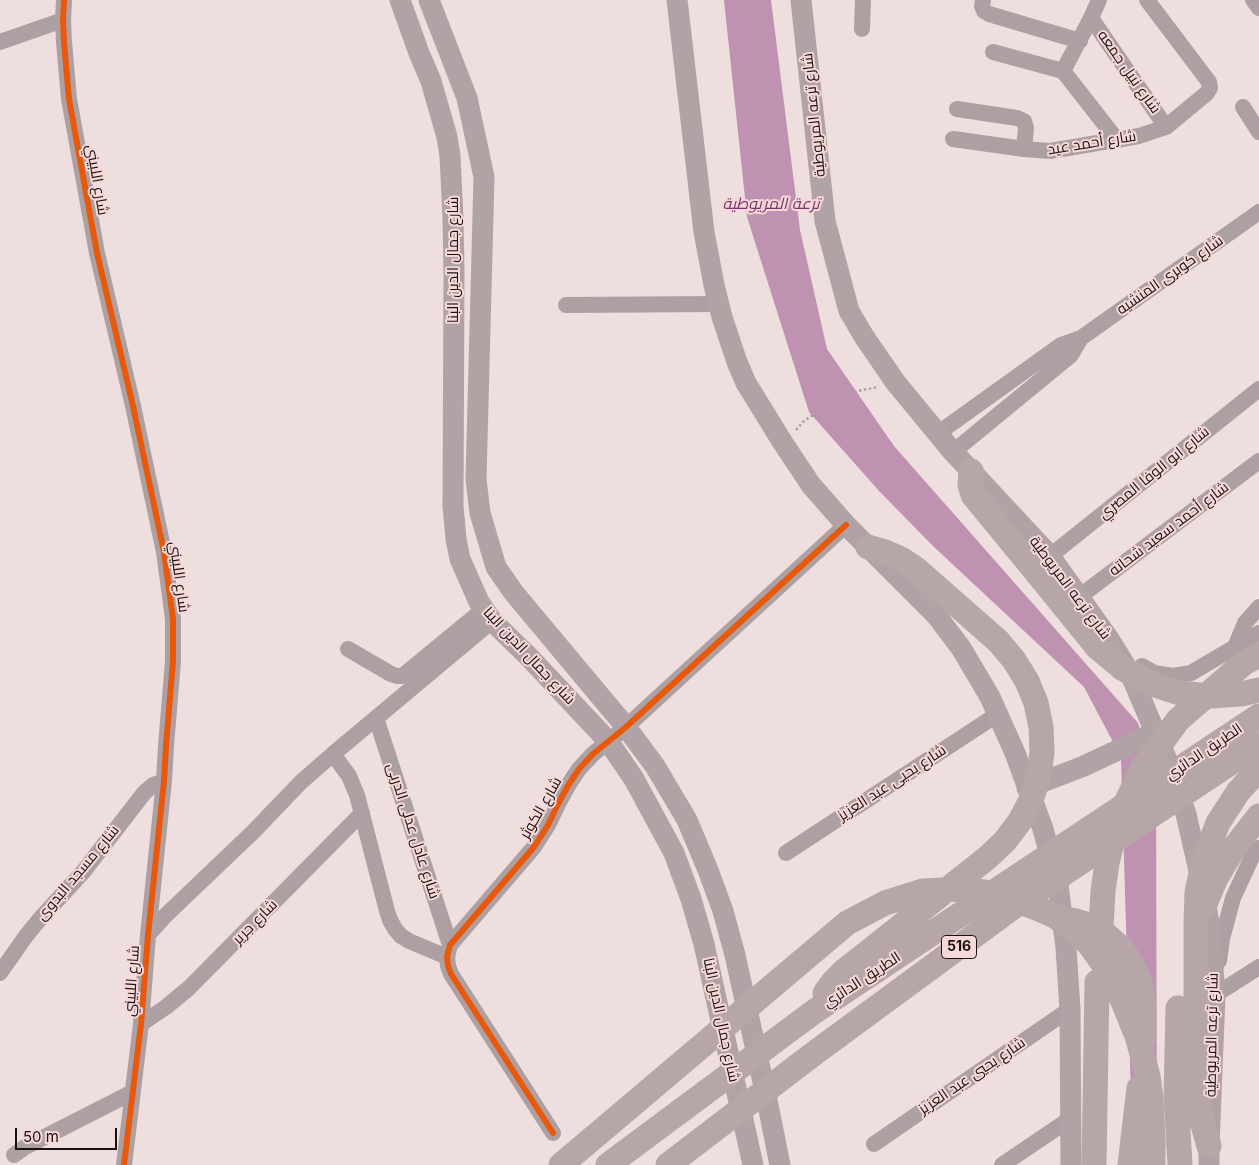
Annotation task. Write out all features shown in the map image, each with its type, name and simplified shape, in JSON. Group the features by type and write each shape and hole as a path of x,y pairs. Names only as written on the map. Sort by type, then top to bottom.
{"highway":[{"path":"971,471 970,485 973,495 1046,568 1098,648 1122,668 1149,683 1179,692 1210,696 1241,694 1259,690"},
{"path":"815,1011 833,982 844,971 987,858 1005,841 1020,821 1031,800 1042,752 1041,727 1036,703 1027,680 1014,660 998,641 916,569 901,559 868,547"},
{"name":"الطريق الدائري","path":"1094,1165 1097,982 1107,864 1117,822 1142,769 1178,720 1244,663 1259,655"},
{"name":"الطريق الدائري","path":"608,1165 815,1011 1259,716"},
{"name":"الطريق الدائري","path":"668,1165 816,1052 1016,905 1259,744"},
{"path":"1209,1155 1199,1111 1196,1084 1197,892 1205,856 1218,823 1238,792 1259,768"},
{"path":"1180,1165 1176,1097 1178,1008 1189,952 1202,910 1216,878 1234,848 1259,816"},
{"path":"561,1165 847,923 885,903 923,891 961,889 999,894 1055,916 1073,928 1089,944 1102,962 1130,1017 1143,1055 1151,1098 1153,1165"},
{"path":"952,952 1019,922 1044,917 1065,918 1086,924 1105,934 1121,948 1133,966 1141,986 1144,1007 1144,1042 1130,1165"}],"main road":[{"name":"شارع جمال الدين البنا","path":"400,0 431,81 447,137 450,156 454,245 453,515 460,559 479,602 488,615 608,741 634,779 674,853 691,899 704,944 753,1165"},
{"name":"شارع جمال الدين البنا","path":"429,0 467,98 484,177 476,479 480,513 496,567 514,594 626,727 655,766 687,820 723,911 735,955 780,1165"},
{"path":"677,0 704,232 718,304 746,383 783,443 812,485 846,525 936,615 962,648 998,714 1015,753 1043,829 1058,886 1066,948 1070,1009 1070,1165"},
{"name":"شارع ترعه المريوطية","path":"801,0 825,220 849,312 896,384 937,434 971,471"},
{"name":"شارع ترعه المريوطية","path":"1046,568 1079,597 1130,673 1150,735 1186,814 1210,928 1215,995 1209,1155"},
{"path":"1027,788 1066,774 1150,735"},
{"path":"634,779 655,766"}],"street":[{"name":"شارع اللبيني","path":"64,0 64,42 70,99 97,253 164,552 173,619 173,661 164,781 141,1024 124,1165"},
{"path":"862,29 863,0"},
{"path":"1064,71 1100,0"},
{"name":"شارع أحمد عيد","path":"953,139 1050,151 1139,136 1166,127 1207,93 1210,88 1209,82 1147,0"},
{"path":"1253,0 1259,8"},
{"path":"982,3 984,11 989,14 1080,41"},
{"name":"شارع نبيل جمعه","path":"1091,18 1166,127"},
{"path":"0,42 63,20"},
{"path":"993,52 1064,71 1118,140"},
{"path":"1244,107 1259,132"},
{"path":"957,109 1018,118 1024,121 1026,128 1024,149"},
{"name":"شارع كوبرى المنشيه","path":"937,434 1061,345 1081,338 1259,212"},
{"path":"566,305 718,304"},
{"name":"شارع كوبرى المنشيه","path":"953,452 1071,355 1081,338"},
{"name":"شارع ابو الوفا المصري","path":"1046,568 1259,389"},
{"name":"شارع أحمد سعيد شحاته","path":"1079,597 1259,461"},
{"name":"شارع الكوثر","path":"449,951 534,847 548,825 558,802 579,769 846,525"},
{"path":"1235,647 1245,623 1259,607"},
{"path":"348,649 391,674 401,676 488,615"},
{"path":"148,935 301,782 376,718 488,615"},
{"path":"1119,654 1154,673 1173,676 1191,673 1259,633"},
{"name":"شارع يحيى عبد العزيز","path":"786,853 998,714"},
{"name":"شارع عادل عدلى الدربى","path":"376,718 449,951"},
{"path":"333,754 349,776 357,795 390,920 395,929 401,936 410,941 449,951 448,966 451,974 552,1133"},
{"name":"شارع مسجد البدوى","path":"0,973 30,931 83,872 144,793 153,784 164,781"},
{"name":"شارع جرير","path":"141,1024 189,988 362,813"},
{"path":"1215,995 1222,939 1233,898 1251,859 1259,848"},
{"path":"1215,995 1259,967"},
{"name":"شارع يحيي عبد العزيز","path":"874,1144 1070,1009"},
{"path":"14,1155 25,1146 133,1092"},
{"path":"1002,1165 1070,1119"}],"path":[{"path":"804,421 829,404 858,391"}],"water":[{"name":"ترعة المريوطية","path":"724,0 771,0 800,230 827,349 894,446 1138,723 1156,778 1157,1165 1133,1165 1121,757 1084,687 933,546 880,492 809,412 747,217"}],"cycle path":[{"path":"64,0 64,42 69,99 97,253 133,406 164,552 173,619 173,661 164,781 141,1024 124,1165"},
{"path":"553,1133 451,974 447,957 450,945 534,847 548,825 569,784 579,769 593,754 626,727 846,525"}]}
